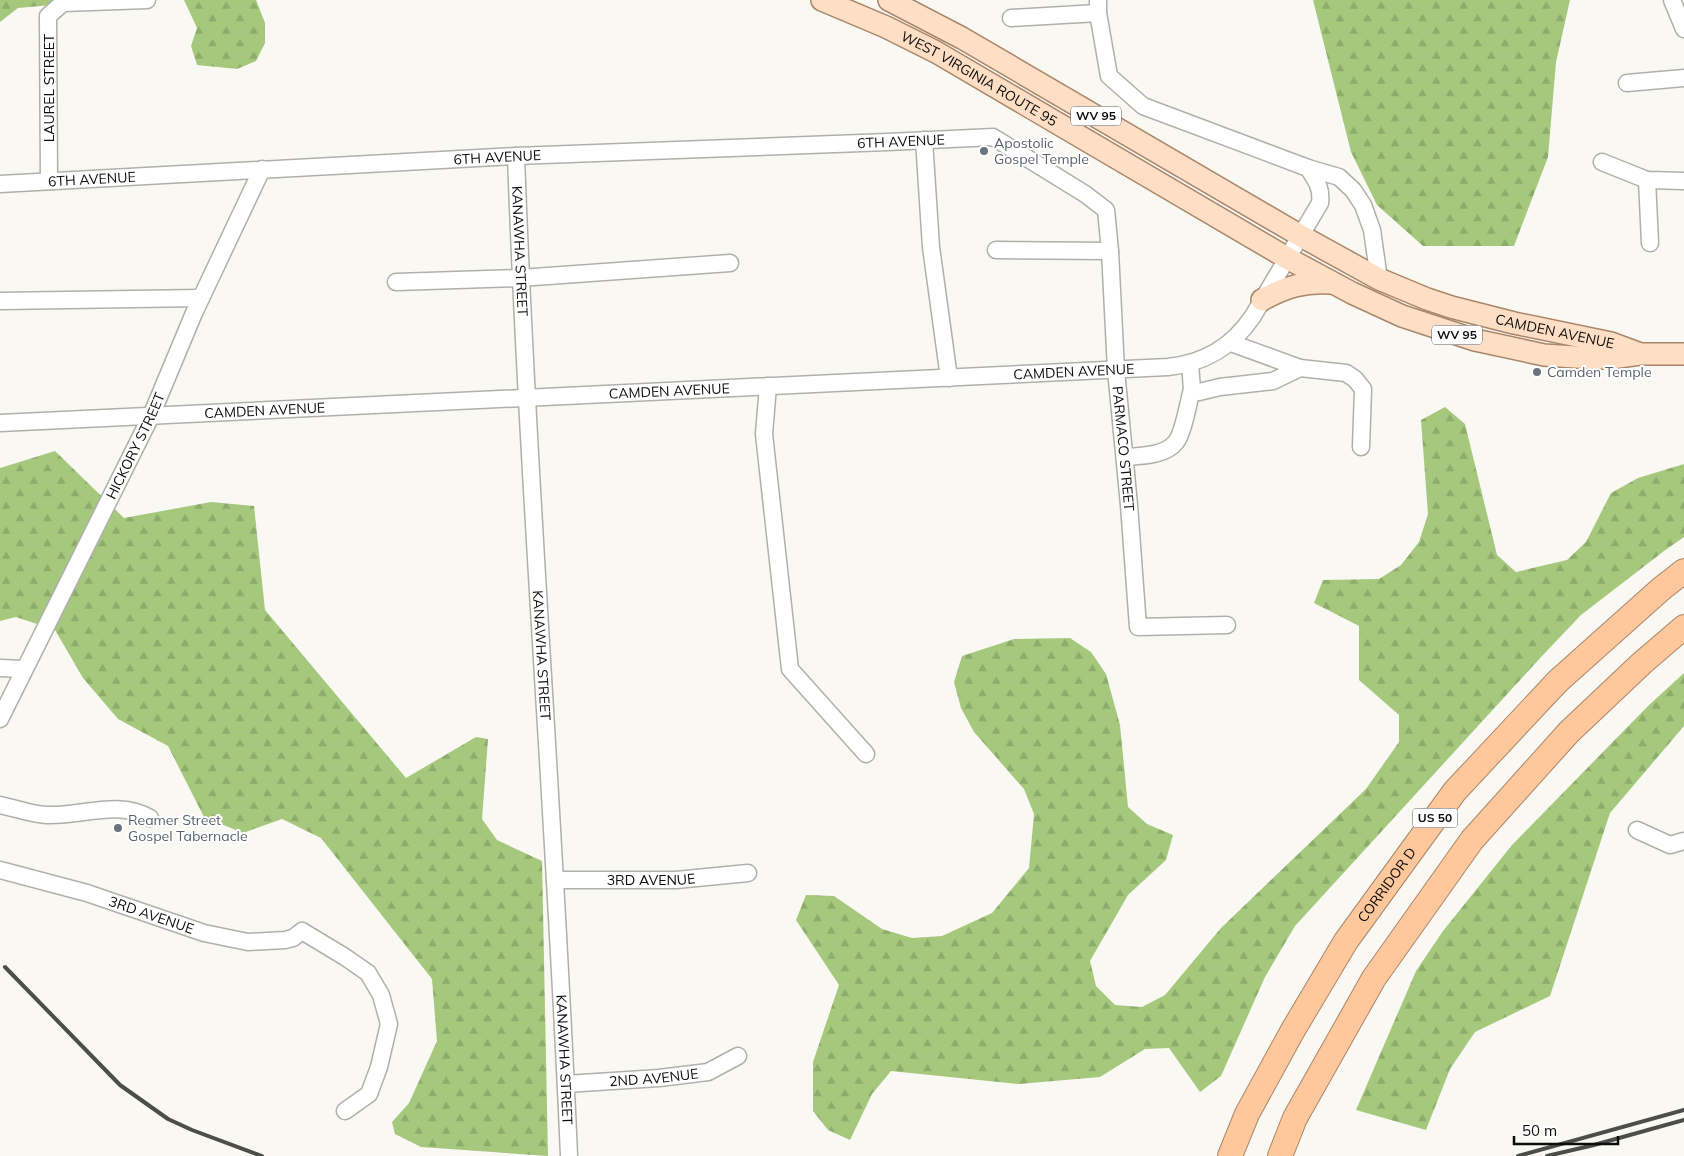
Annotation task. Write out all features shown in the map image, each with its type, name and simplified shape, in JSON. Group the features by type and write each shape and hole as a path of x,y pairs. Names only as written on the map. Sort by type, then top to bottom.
{"highway":[{"name":"CORRIDOR D","path":"1230,1156 1247,1114 1346,941 1455,791 1558,681 1661,589 1684,572"},
{"name":"US 50","path":"1280,1156 1295,1118 1374,978 1472,840 1569,732 1642,663 1684,627"}],"main road":[{"name":"WEST VIRGINIA ROUTE 95","path":"822,0 886,27 936,52 1287,258"},
{"name":"WEST VIRGINIA ROUTE 95","path":"889,0 962,38 1301,236"},
{"name":"CAMDEN AVENUE","path":"1301,236 1379,279 1427,299 1514,323 1611,343 1640,354"},
{"name":"CAMDEN AVENUE","path":"1287,258 1334,284 1402,316 1497,346 1568,358 1611,358 1640,354 1684,354"},
{"path":"1262,300 1288,287 1306,283 1334,284"}],"street":[{"name":"LAUREL STREET","path":"49,181 48,16 63,3 148,0"},
{"path":"1672,0 1684,29"},
{"path":"1011,18 1098,7 1109,76 1143,106 1308,168 1339,176 1353,190 1363,205 1372,230 1379,279"},
{"path":"1627,83 1684,78"},
{"name":"6TH AVENUE","path":"0,184 516,156 993,137 1085,194 1106,210"},
{"path":"924,140 931,247 948,378"},
{"name":"KANAWHA STREET","path":"516,156 520,278 569,1156"},
{"path":"1602,162 1647,180 1684,181"},
{"path":"1301,236 1320,203 1322,193 1308,168"},
{"name":"HICKORY STREET","path":"0,719 150,416 201,298 262,169"},
{"path":"1647,180 1650,244"},
{"name":"PARMACO STREET","path":"1106,210 1116,370 1125,457 1138,626 1228,626"},
{"name":"CAMDEN AVENUE","path":"0,422 1116,370 1190,364 1210,356 1231,343 1246,327 1301,236"},
{"path":"996,250 1110,250"},
{"path":"396,282 520,278 730,263"},
{"path":"0,301 201,298"},
{"path":"1231,343 1300,368 1346,373 1355,379 1363,389 1361,447"},
{"path":"1125,457 1153,454 1176,442 1192,389 1190,364"},
{"path":"1192,389 1198,392 1220,387 1273,381 1300,368"},
{"path":"768,386 764,434 790,669 866,754"},
{"path":"0,668 24,669"},
{"path":"0,805 46,815 107,809 138,811 150,818"},
{"path":"1637,830 1670,845 1684,841"},
{"name":"3RD AVENUE","path":"0,870 87,893 204,932 248,942 285,940 293,938 302,932 368,973 380,995 389,1024 379,1066 369,1094 345,1111"},
{"name":"3RD AVENUE","path":"555,880 676,880 748,873"},
{"name":"2ND AVENUE","path":"566,1084 659,1078 708,1072 738,1056"}],"green space":[{"path":"0,0 109,0 18,8 0,22"},
{"path":"184,0 256,0 265,23 265,43 256,61 237,69 197,65 191,46 197,28"},
{"path":"1313,0 1570,0 1556,62 1548,157 1514,246 1423,246 1377,205 1351,152"},
{"path":"1445,407 1465,424 1497,555 1516,572 1567,560 1586,542 1611,493 1638,478 1684,464 1684,537 1581,615 1295,926 1265,977 1221,1076 1200,1092 1169,1048 1145,1049 1100,1077 1019,1084 891,1071 872,1094 850,1140 828,1130 813,1111 813,1062 839,985 796,920 806,895 834,896 882,929 912,938 942,936 992,913 1029,868 1034,814 1024,789 974,732 961,708 954,682 962,656 1014,639 1070,638 1091,652 1106,674 1120,725 1128,807 1147,824 1173,835 1166,860 1128,895 1090,961 1096,986 1115,1005 1142,1007 1165,995 1221,928 1366,789 1399,742 1399,715 1359,680 1359,626 1314,603 1323,580 1379,579 1401,565 1419,542 1428,514 1421,420"},
{"path":"55,451 124,518 211,502 254,506 265,610 406,778 476,737 488,739 482,819 497,840 542,861 548,1156 421,1147 395,1134 392,1122 409,1103 437,1041 432,979 321,838 282,819 243,833 204,817 168,746 118,719 83,678 55,630 16,617 0,621 0,468"},
{"path":"1684,673 1684,726 1610,813 1550,996 1475,1032 1450,1069 1426,1130 1356,1110 1416,971 1443,931 1512,845 1648,706"}],"railway":[{"path":"5,967 120,1085 168,1119 262,1156"},
{"path":"1518,1156 1684,1110"},
{"path":"1547,1156 1684,1120"}],"place":[{"name":"Apostolic Gospel Temple","path":"984,151"},
{"name":"Camden Temple","path":"1537,372"},
{"name":"Reamer Street Gospel Tabernacle","path":"118,828"}]}
